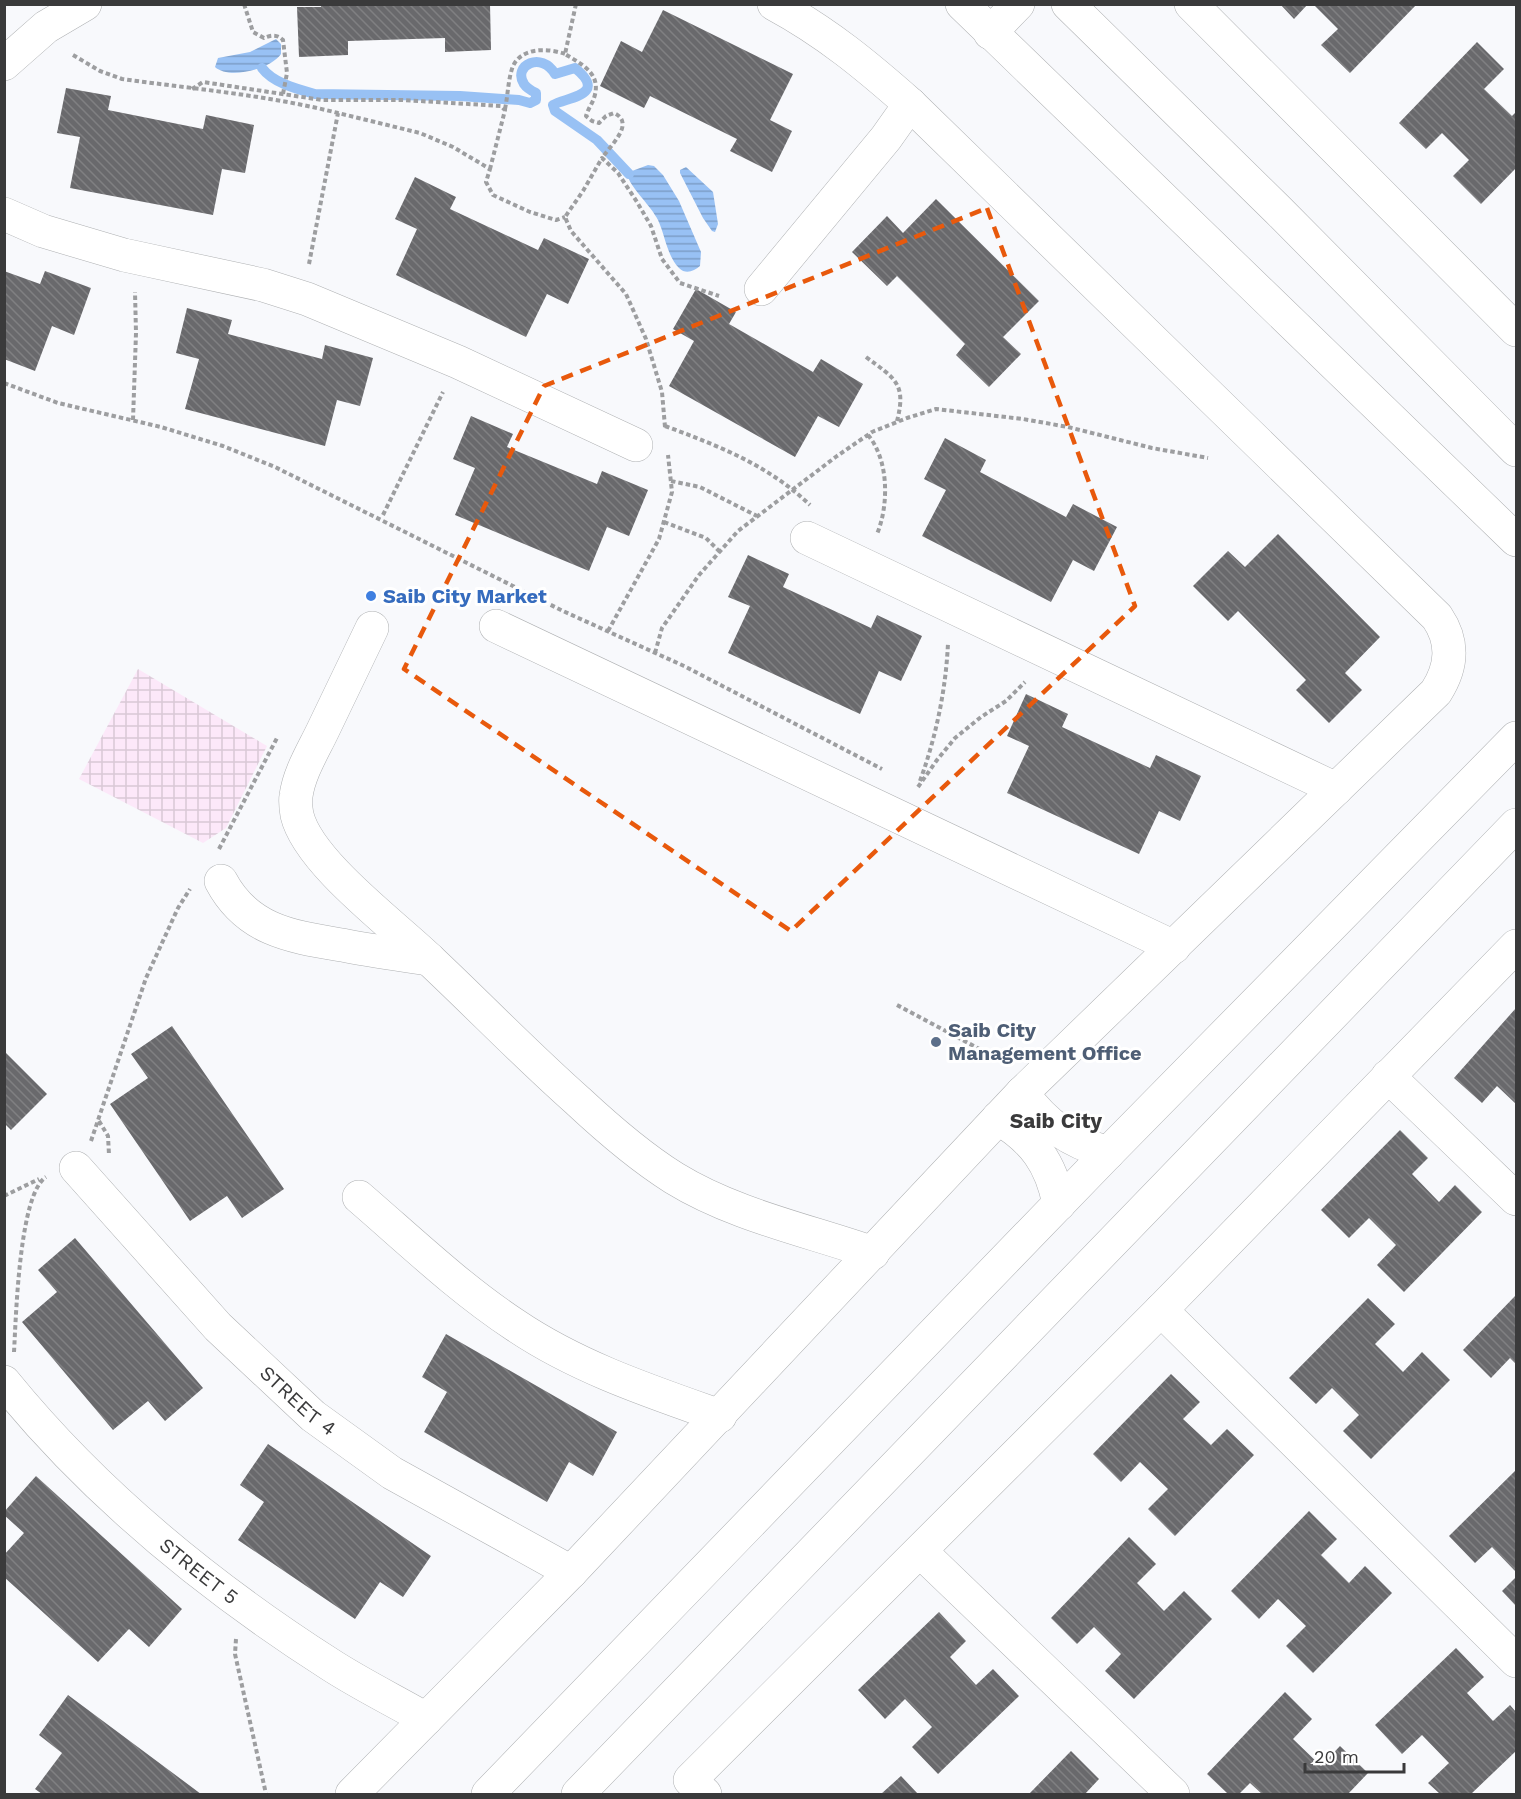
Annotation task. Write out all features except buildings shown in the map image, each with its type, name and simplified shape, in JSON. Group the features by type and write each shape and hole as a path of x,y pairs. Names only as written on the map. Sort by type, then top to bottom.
{"street":[{"path":"4,64 46,27 86,4"},
{"path":"352,1794 571,1572 1022,1094 1436,692 1446,675 1450,654 1442,624 1437,617 910,104 856,56 774,4"},
{"path":"962,4 1516,540"},
{"path":"990,33 1018,4"},
{"path":"1068,4 1278,210 1516,450"},
{"path":"1191,4 1516,330"},
{"path":"761,289 886,138 910,104"},
{"path":"4,214 43,231 124,255 263,285 307,299 651,440"},
{"path":"811,524 1336,789"},
{"path":"496,626 1174,947"},
{"path":"372,628 301,779 296,797 297,814 301,826 324,860 351,889 429,959 543,1070 618,1138 673,1177 725,1204 873,1253"},
{"path":"488,1794 1108,1153 1516,738"},
{"path":"578,1794 1516,825"},
{"path":"210,872 243,912 283,934 429,959"},
{"path":"705,1794 690,1780 1161,1310 1516,946"},
{"path":"1388,1076 1516,1199"},
{"path":"1022,1094 1035,1110 1068,1138 1108,1153"},
{"path":"998,1119 1028,1140 1040,1154 1049,1169 1059,1204"},
{"name":"STREET 4","path":"66,1165 219,1327 313,1416 392,1473 571,1572"},
{"path":"358,1197 466,1290 516,1326 563,1353 618,1380 720,1416"},
{"path":"1161,1310 1516,1662"},
{"name":"STREET 5","path":"9,1370 81,1467 144,1527 259,1616 332,1666 426,1719"},
{"path":"920,1551 1173,1794"}],"path":[{"path":"244,4 253,32 264,38 274,35 283,40 287,73 283,94"},
{"path":"565,54 576,4"},
{"path":"537,50 565,54 592,72 597,81 594,100 586,116 599,123 606,116 614,113 623,122 623,129 565,217 556,220 493,195 486,182 505,110 513,66 521,56 537,50"},
{"path":"73,55 100,71 122,79 302,104 420,133 453,147 490,169"},
{"path":"192,89 203,82 322,100 403,100 480,104 501,106 505,110"},
{"path":"308,271 338,113"},
{"path":"602,158 618,173 637,202 651,226 662,259 680,283 719,296"},
{"path":"565,217 571,231 626,294 646,339 662,392 664,426 651,440"},
{"path":"133,420 135,289"},
{"path":"866,357 893,378 900,391 901,406 897,422"},
{"path":"4,383 58,403 161,427 223,446 275,467 563,611 684,666 889,772"},
{"path":"383,515 445,388"},
{"path":"655,653 662,628 699,575 738,531 792,488 868,435 897,422 936,410 972,412 1068,427 1152,448 1208,458"},
{"path":"664,426 755,463 792,488 811,524"},
{"path":"868,435 880,453 884,482 882,521 877,535"},
{"path":"608,631 654,548 664,522 672,492 668,452"},
{"path":"671,481 700,487 757,516"},
{"path":"664,522 706,538 720,552"},
{"path":"918,787 934,739 948,660 948,643"},
{"path":"918,787 955,738 1006,701 1024,682"},
{"path":"9,1370 26,1221 33,1194 39,1181 66,1165 98,1120 146,978 178,908 210,872 277,738"},
{"path":"908,782 927,792"},
{"path":"897,1005 985,1052 994,1054 1008,1048 1026,1051"},
{"path":"98,1120 108,1136 109,1156"},
{"path":"4,1196 66,1165"},
{"path":"4,1630 4,1642"},
{"path":"237,1636 235,1654 266,1794"}],"highlighted area":[{"path":"987,208 1135,606 791,931 404,669 544,386"}],"shaded area":[{"path":"138,669 267,746 226,828 203,843 79,779"}],"water":[{"path":"276,39 281,44 281,54 268,64 239,73 221,71 215,67 218,58 250,52"},
{"path":"648,165 654,166 663,175 679,201 701,252 700,266 693,271 684,271 675,263 658,220 628,177 632,171"},
{"path":"686,167 713,192 718,224 715,232 703,218 680,173 680,170"}],"waterway":[{"path":"262,68 279,82 315,94 460,96 519,100 530,103 536,100 536,93 524,84 521,77 525,66 530,63 543,63 555,74 575,68 588,84 586,90 582,94 553,105 555,111 597,140 629,174"}],"place":[{"name":"Saib City Market","path":"371,596"},
{"name":"Saib City Management Office","path":"936,1042"}],"district":[{"name":"Saib City","path":"1056,1121"}]}
